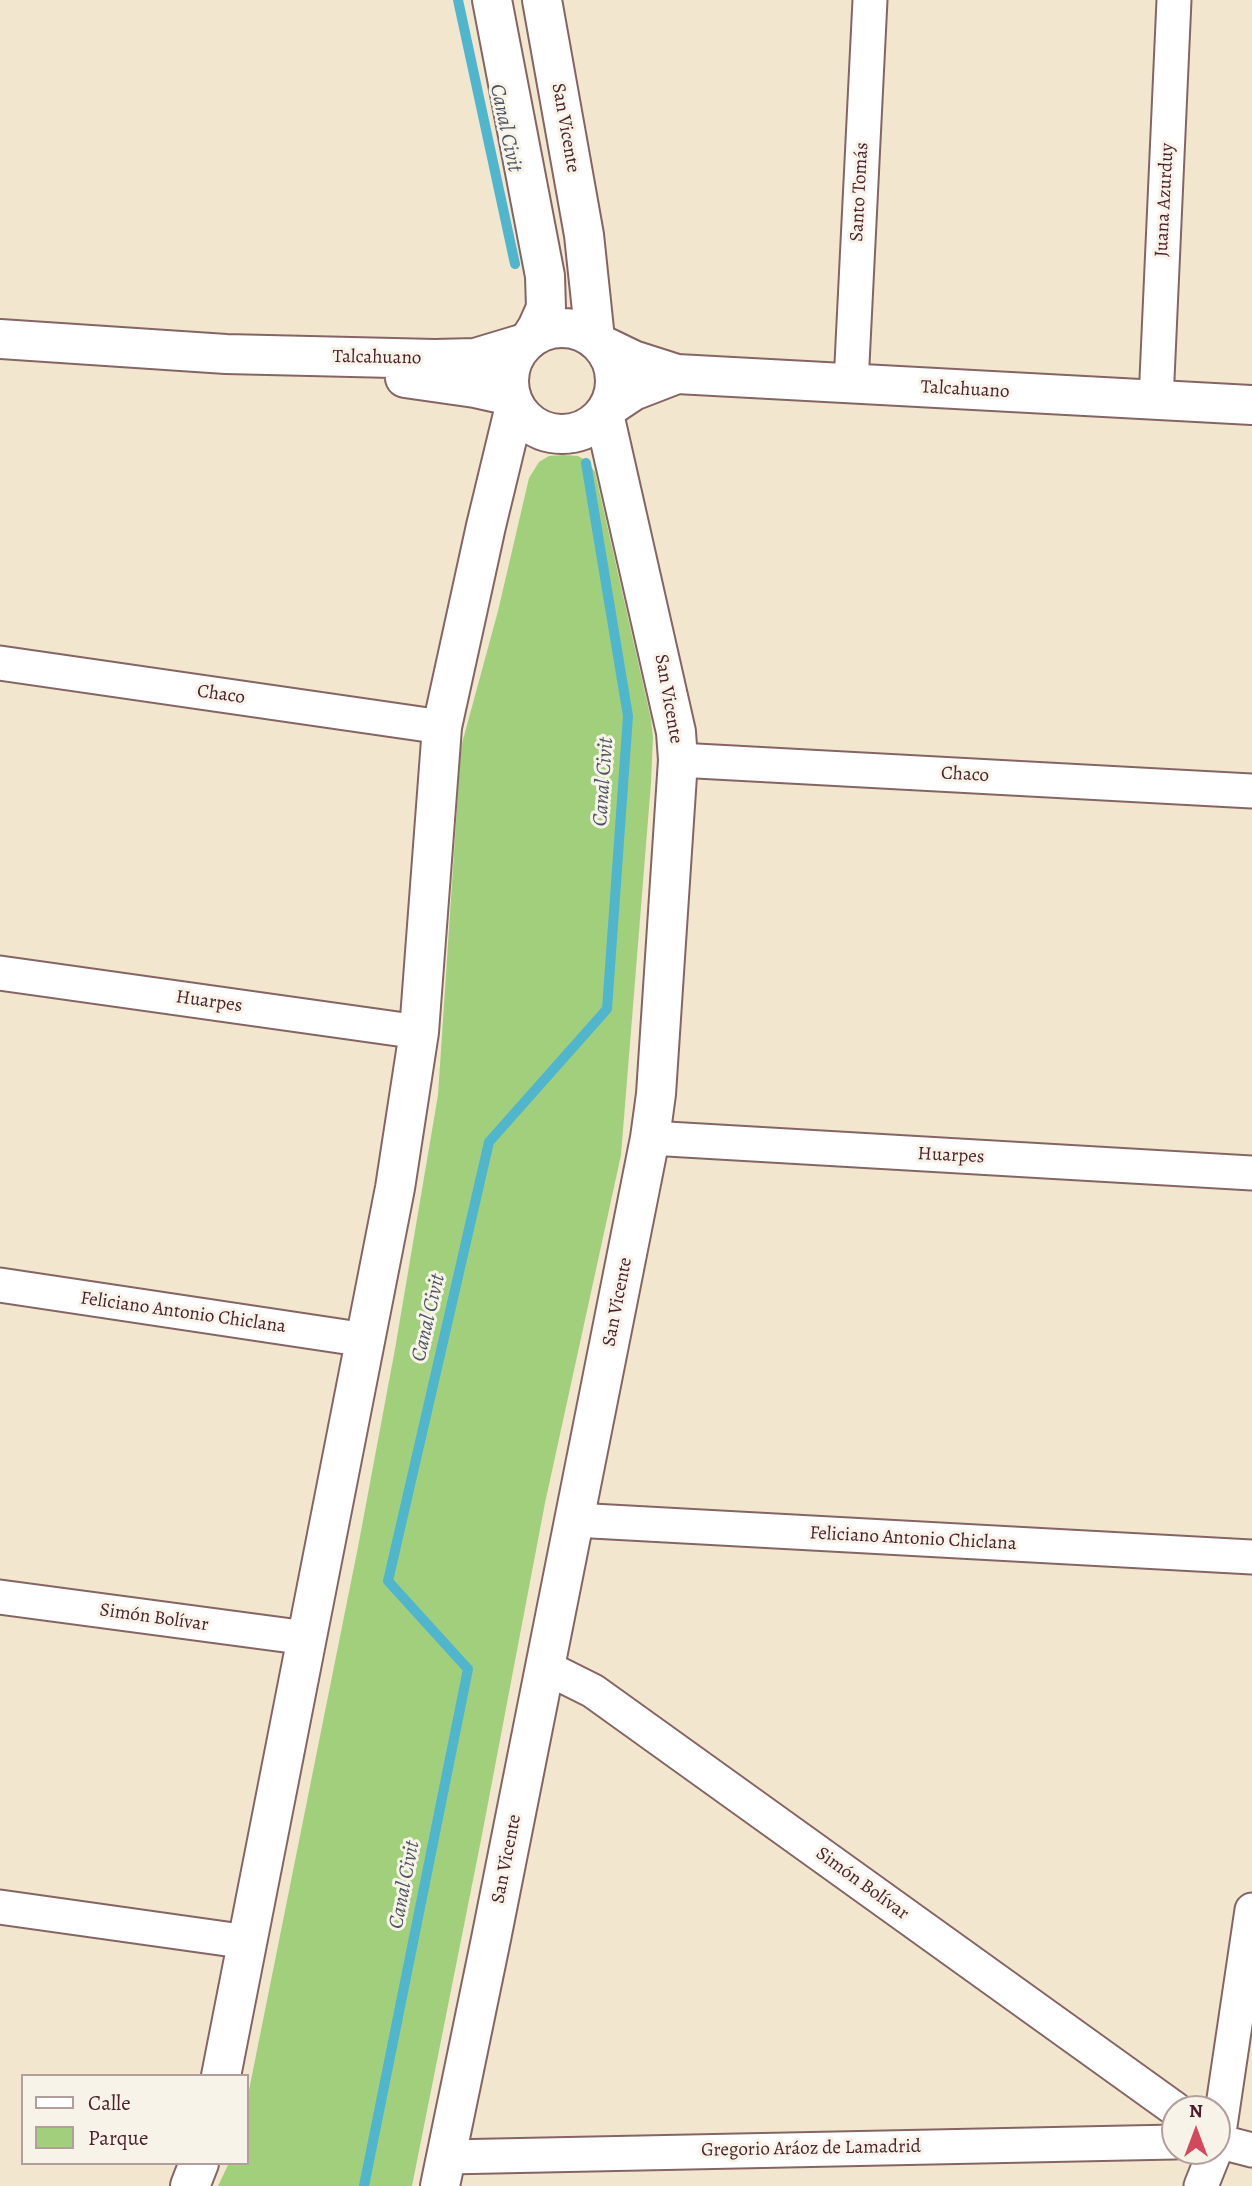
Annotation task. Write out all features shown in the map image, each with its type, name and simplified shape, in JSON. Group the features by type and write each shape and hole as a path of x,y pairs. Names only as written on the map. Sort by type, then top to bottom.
{"main road":[{"path":"492,0 545,276 546,308 537,328 516,354 511,368 509,382 513,401 526,420 540,430 558,434 591,426 606,411 615,392 611,359 598,342 580,330 545,330 527,341"},
{"name":"San Vicente","path":"542,0 584,234 598,342"},
{"name":"Talcahuano","path":"0,340 226,354 435,359 475,358 527,341"},
{"name":"Talcahuano","path":"598,342 633,360 677,374 1252,405"},
{"name":"Talcahuano","path":"226,354 475,388 513,401"},
{"name":"Talcahuano","path":"606,411 633,391 677,374"},
{"path":"220,2074 366,1340 405,1128 419,1032 442,727 513,401"},
{"name":"San Vicente","path":"443,2171 650,1138 656,1094 678,760 672,707 606,411"},
{"path":"190,2186 198,2165"}],"street":[{"name":"Santo Tomás","path":"850,384 870,0"},
{"name":"Juana Azurduy","path":"1156,401 1174,0"},
{"name":"Chaco","path":"0,663 442,727"},
{"name":"Chaco","path":"678,760 1252,791"},
{"name":"Huarpes","path":"0,973 419,1032"},
{"name":"Huarpes","path":"650,1138 1252,1173"},
{"name":"Feliciano Antonio Chiclana","path":"0,1286 366,1340"},
{"name":"Feliciano Antonio Chiclana","path":"574,1520 1252,1558"},
{"name":"Simón Bolívar","path":"0,1597 307,1638"},
{"name":"Simón Bolívar","path":"545,1667 593,1691 1161,2099"},
{"path":"0,1907 248,1942"},
{"path":"1224,2095 1252,1910"},
{"name":"Gregorio Aráoz de Lamadrid","path":"443,2171 1161,2143"},
{"path":"1231,2146 1252,2150"},
{"path":"1201,2186 1209,2165"}],"green space":[{"path":"549,456 578,456 587,461 595,472 653,737 621,1155 545,1503 412,2186 218,2186 228,2165 248,2165 248,2095 358,1547 438,1095 461,747 498,611 529,478 539,462"}],"waterway":[{"name":"Canal Civit","path":"458,0 515,264"},
{"name":"Canal Civit","path":"364,2186 468,1669 388,1581 489,1142 607,1009 628,716 586,463"}]}
